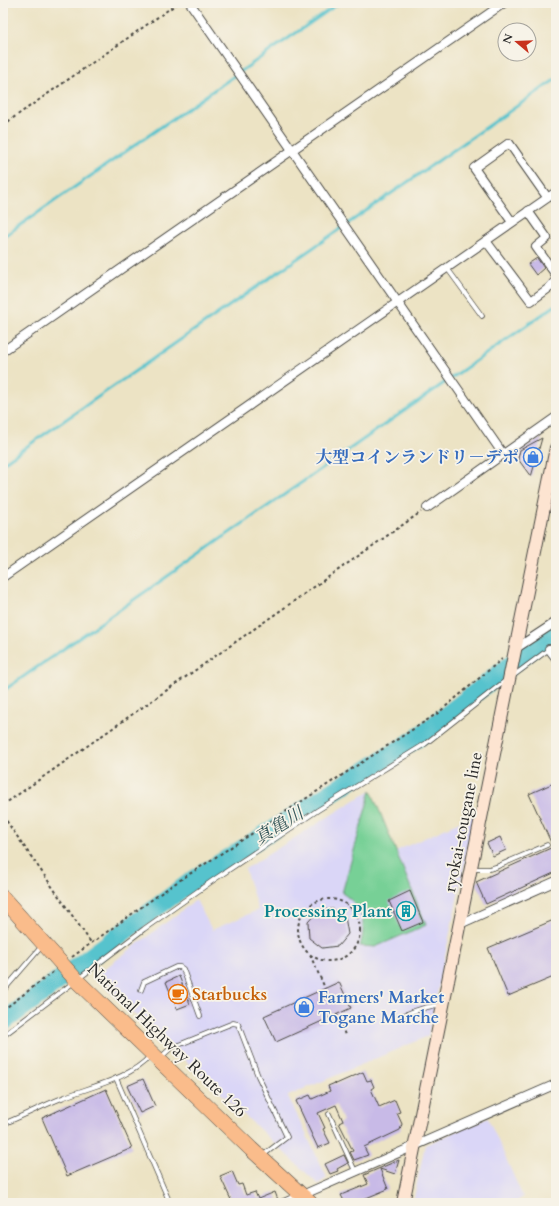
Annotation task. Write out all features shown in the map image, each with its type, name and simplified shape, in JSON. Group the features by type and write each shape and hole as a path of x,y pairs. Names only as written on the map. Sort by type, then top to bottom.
{"highway":[{"name":"National Highway Route 126","path":"3,898 78,980 260,1157 306,1199"}],"main road":[{"name":"ryokai-tougane line","path":"403,1203 556,448"}],"street":[{"path":"190,3 503,454"},
{"path":"3,351 504,3"},
{"path":"512,222 474,168 510,143 547,197"},
{"path":"3,577 556,192"},
{"path":"528,211 547,238 536,247 556,275"},
{"path":"486,241 531,300 549,288 556,280"},
{"path":"427,508 556,418"},
{"path":"515,649 556,622"},
{"path":"553,647 556,658"},
{"path":"460,924 556,881"},
{"path":"284,1203 306,1199 356,1172 556,1084"}],"lane":[{"path":"446,268 482,316"},
{"path":"3,1036 144,929 318,810 425,744 509,678 553,647"},
{"path":"471,869 496,868 547,846"},
{"path":"3,991 44,944"},
{"path":"141,990 144,982 176,967 180,967 184,969 200,1016"},
{"path":"404,1015 415,1010 435,1005 442,1005"},
{"path":"3,1124 62,1098 116,1078 171,1048 233,1023 238,1024 258,1076 287,1137 260,1157"},
{"path":"116,1078 170,1203"},
{"path":"329,1114 356,1172"}],"path":[{"path":"3,125 178,3"},
{"path":"3,804 427,508"},
{"path":"3,1010 63,964 171,886 438,712 515,649"},
{"path":"3,816 92,944"},
{"path":"309,954 318,959 328,961 339,959 348,954 355,946 359,936 359,925 356,915 350,907 342,902 328,899 314,903 306,909 298,926 298,936 302,945 309,954 324,988"},
{"path":"337,1015 346,1035"}],"shaded area":[{"path":"371,790 396,851 475,815 428,1036 288,1096 327,1178 318,1184 109,991 95,976 196,900 212,930 258,910 245,869"},
{"path":"488,1118 523,1197 514,1203 413,1203 425,1145"}],"green space":[{"path":"371,790 426,925 375,947 360,946 363,930 362,916 355,904 342,893"}],"building":[{"path":"537,258 544,268 536,275 528,264"},
{"path":"542,438 531,477 518,459 520,450"},
{"path":"556,782 556,872 486,904 476,882 553,847 529,794"},
{"path":"500,837 506,850 493,856 487,843"},
{"name":"Processing Plant","path":"410,891 423,922 402,931 389,901"},
{"path":"333,909 345,917 348,934 338,946 322,948 309,938 308,922 319,910"},
{"path":"556,919 556,976 508,996 488,948"},
{"path":"179,976 190,1004 177,1009 166,982"},
{"path":"339,982 351,1008 276,1042 264,1016"},
{"path":"363,1072 367,1081 371,1080 374,1087 371,1089 379,1107 395,1100 400,1112 397,1113 402,1124 400,1130 364,1147 368,1155 354,1160 350,1152 353,1151 339,1123 343,1121 336,1105 318,1113 325,1128 323,1129 330,1143 318,1148 296,1101 310,1095 312,1099 330,1091 328,1086"},
{"path":"143,1079 155,1106 140,1113 127,1086"},
{"path":"106,1089 132,1148 67,1176 42,1118"},
{"path":"344,1155 348,1163 337,1169 338,1171 330,1174 325,1164"},
{"path":"399,1160 395,1174 380,1169 388,1189 354,1203 345,1203 341,1195 368,1184 364,1175"},
{"path":"232,1171 238,1185 242,1184 246,1195 255,1192 258,1199 275,1192 278,1200 270,1203 229,1203 232,1202 220,1176"}],"waterway":[{"path":"3,237 339,3"},
{"path":"3,463 556,79"},
{"path":"3,691 556,305"},
{"name":"真亀川","path":"3,1022 192,881 416,739 539,643 556,632"}],"place":[{"name":"大型コインランドリ－デポ","path":"533,457"},
{"name":"Processing Plant","path":"406,911"},
{"name":"Starbucks","path":"178,994"},
{"name":"Farmers' Market Togane Marche","path":"304,1007"}]}
